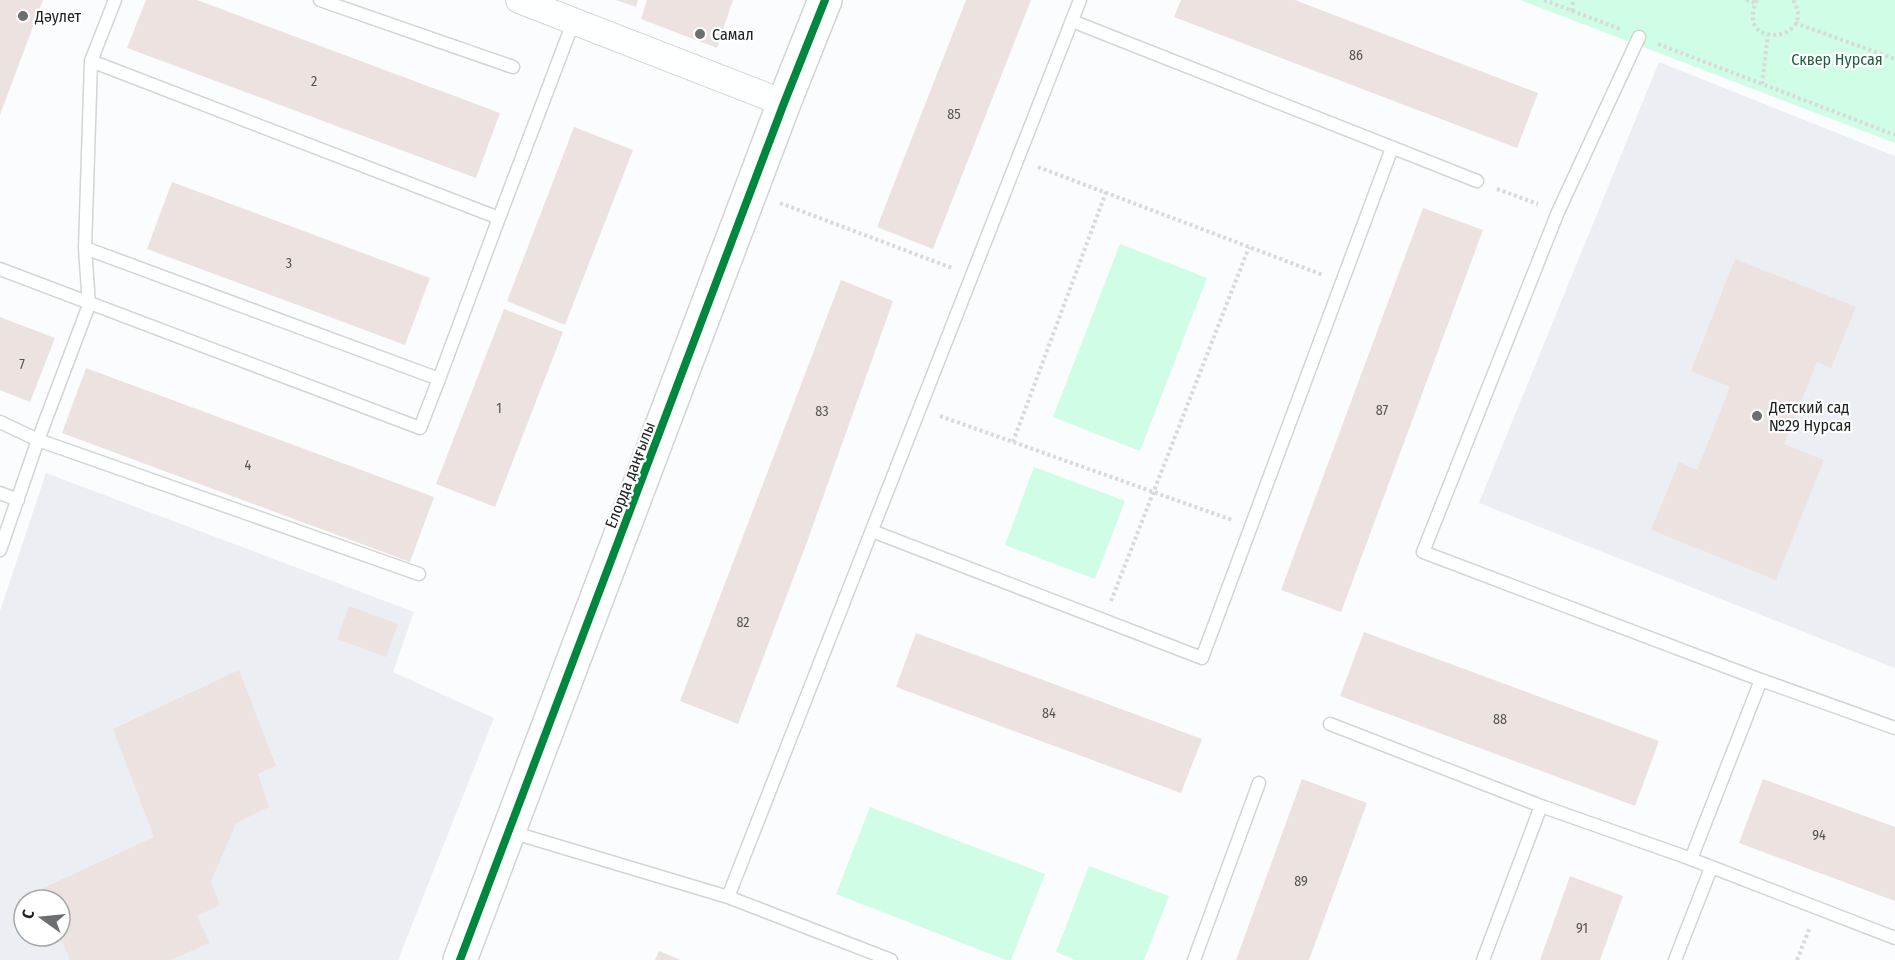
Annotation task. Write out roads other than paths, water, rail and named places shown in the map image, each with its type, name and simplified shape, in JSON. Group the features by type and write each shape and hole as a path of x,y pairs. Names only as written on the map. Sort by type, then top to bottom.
{"street":[{"path":"519,0 784,103"},
{"name":"Елорда даңғылы","path":"460,960 825,0"}],"lane":[{"path":"0,550 38,440 90,305 85,248 91,61 115,0"},
{"path":"320,0 513,67"},
{"path":"728,897 1080,0"},
{"path":"0,270 420,428 574,20"},
{"path":"1072,21 1477,181"},
{"path":"1640,37 1558,212 1423,552 1761,680 1895,728"},
{"path":"91,61 499,218"},
{"path":"872,531 1202,658 1392,148"},
{"path":"85,248 439,380"},
{"path":"0,422 38,440 419,574"},
{"path":"0,493 18,500"},
{"path":"1690,859 1761,680"},
{"path":"1330,724 1541,806 1690,859 1895,938"},
{"path":"1194,960 1259,783"},
{"path":"1483,960 1541,806"},
{"path":"510,832 728,897 891,960"},
{"path":"1674,960 1711,868"}],"place":[{"name":"Дәулет","path":"23,16"},
{"name":"Самал","path":"700,34"},
{"name":"Детский сад №29 Нурсая","path":"1757,416"}],"park label":[{"name":"Сквер Нурсая","path":"1837,59"}]}
